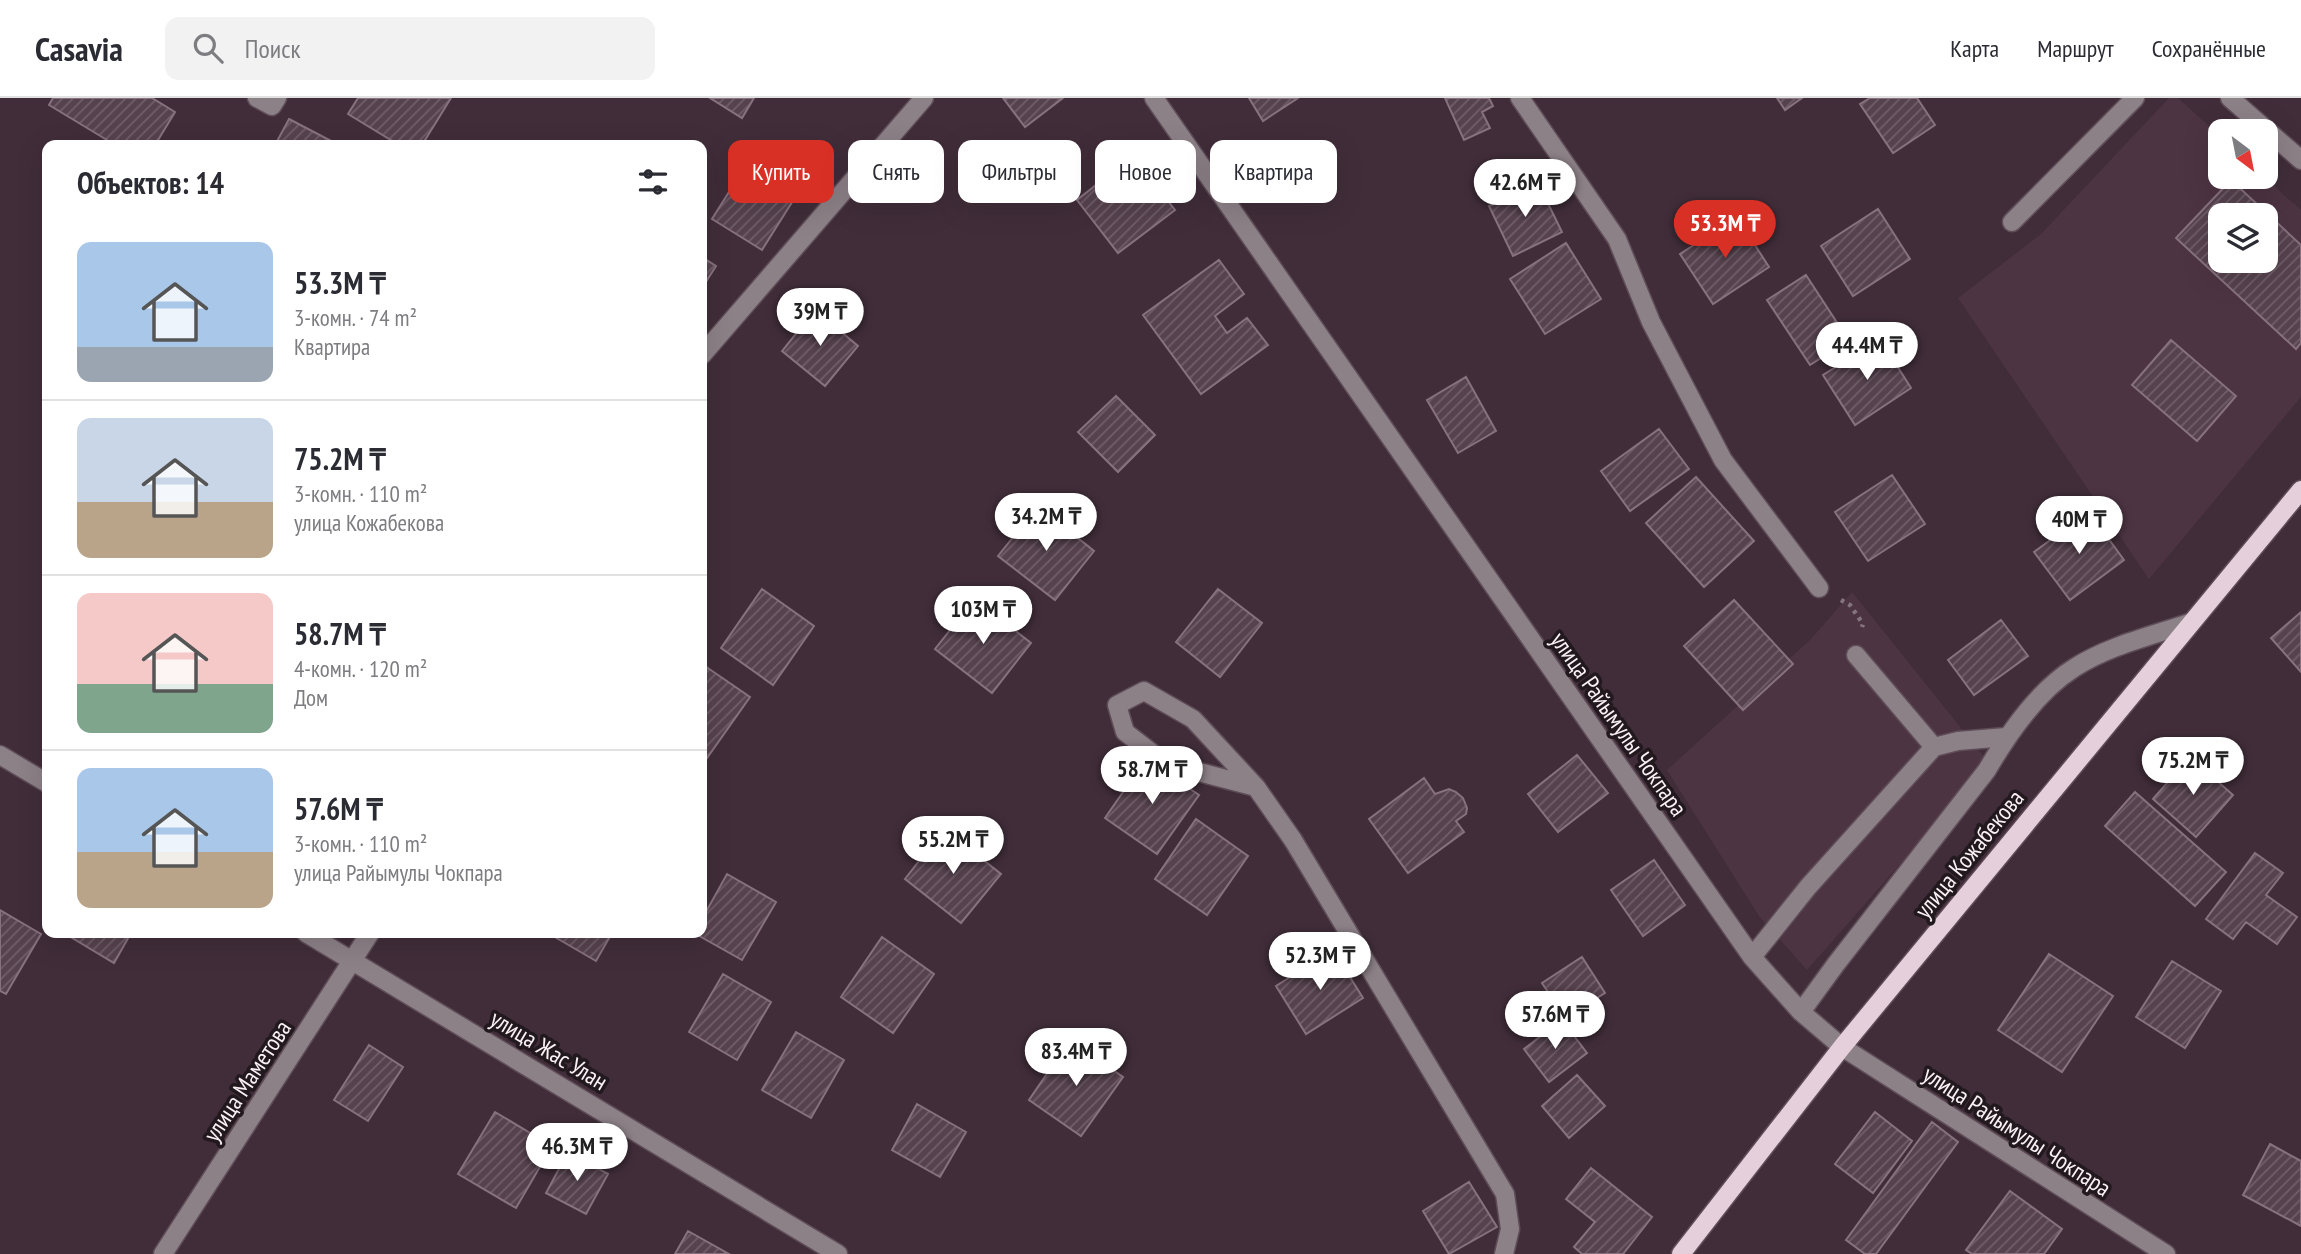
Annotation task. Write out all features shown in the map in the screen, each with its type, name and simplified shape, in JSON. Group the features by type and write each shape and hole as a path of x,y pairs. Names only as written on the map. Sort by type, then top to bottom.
{"main road":[{"name":"улица Кожабекова","path":"1681,1254 1842,1047 2301,490"}],"street":[{"path":"257,98 272,106 277,98"},
{"path":"707,349 924,98"},
{"name":"улица Райымулы Чокпара","path":"1154,98 1752,957 1801,1012 1842,1047 2166,1254"},
{"path":"1520,98 1617,239 1651,322 1723,460 1819,587"},
{"path":"2012,222 2135,98"},
{"path":"2230,98 2301,160"},
{"path":"1801,1012 1987,770 2006,737 2042,696 2073,669 2105,652 2189,623"},
{"path":"1856,655 1934,747"},
{"path":"1256,787 1165,762 1125,732 1117,705 1144,691 1194,719 1256,787 1293,840 1505,1194 1510,1229 1504,1254"},
{"path":"1752,957 1808,887 1934,747 1958,741 2006,737"},
{"path":"0,755 42,780"},
{"name":"улица Жас Улан","path":"315,938 838,1254"},
{"name":"улица Маметова","path":"163,1254 367,938"}],"path":[{"path":"1819,587 1850,605 1863,624 1856,655"}],"shaded area":[{"path":"2169,98 2178,98 2208,125 2208,189 2277,189 2301,210 2301,397 2149,579 1958,298 2041,234"},
{"path":"1852,592 1989,763 1807,970 1759,916 1667,770 1811,639"}],"building":[{"path":"53,98 152,98 175,112 158,140 107,140 49,105"},
{"path":"358,98 451,98 425,140 391,140 348,114"},
{"path":"710,98 754,98 742,118"},
{"path":"1003,98 1063,98 1025,127"},
{"path":"1249,98 1298,98 1263,121"},
{"path":"1445,98 1489,98 1493,106 1482,112 1490,128 1464,140"},
{"path":"1777,98 1802,98 1785,110"},
{"path":"1870,98 1917,98 1935,125 1893,153 1860,104"},
{"path":"289,119 329,140 278,140"},
{"path":"1538,183 1562,232 1513,256 1489,206"},
{"path":"1095,186 1095,203 1170,203 1175,210 1118,253 1079,203 1081,197"},
{"path":"2222,189 2241,189 2256,203 2209,203"},
{"path":"728,194 728,203 791,203 762,250 712,219"},
{"path":"2208,204 2208,268 2176,238"},
{"path":"1878,209 1910,259 1853,296 1821,246"},
{"path":"1737,217 1769,267 1713,304 1680,254"},
{"path":"2278,224 2301,245 2301,343 2296,349 2214,273 2278,273"},
{"path":"1566,243 1601,299 1545,334 1510,279"},
{"path":"707,260 716,266 707,280"},
{"path":"1219,260 1244,294 1215,316 1227,333 1247,318 1268,345 1201,394 1143,315"},
{"path":"1806,275 1849,341 1810,365 1767,300"},
{"path":"815,310 858,346 825,386 782,351"},
{"path":"1880,339 1911,388 1855,425 1823,375"},
{"path":"2171,340 2236,396 2197,441 2132,385"},
{"path":"1466,377 1496,431 1458,453 1427,400"},
{"path":"1116,396 1155,435 1118,472 1078,432"},
{"path":"1659,429 1689,469 1630,511 1601,471"},
{"path":"1892,475 1925,524 1868,561 1835,512"},
{"path":"1696,477 1754,541 1704,587 1646,523"},
{"path":"1038,506 1094,551 1055,600 998,556"},
{"path":"2089,512 2124,560 2070,600 2034,552"},
{"path":"762,589 814,626 773,685 721,648"},
{"path":"1218,589 1262,623 1220,677 1176,642"},
{"path":"975,599 1031,643 992,693 935,649"},
{"path":"1734,600 1793,664 1743,710 1684,646"},
{"path":"2301,612 2301,672 2271,638"},
{"path":"2001,620 2028,656 1974,695 1948,660"},
{"path":"707,667 750,697 707,758"},
{"path":"1577,755 1608,793 1558,832 1528,794"},
{"path":"2190,757 2233,795 2196,837 2153,799"},
{"path":"1146,759 1199,795 1157,854 1105,818"},
{"path":"1424,778 1435,794 1449,789 1463,798 1466,814 1456,821 1464,832 1408,873 1369,819"},
{"path":"2135,792 2226,872 2195,906 2105,826"},
{"path":"1196,819 1248,856 1207,915 1155,879"},
{"path":"944,829 1001,874 961,923 905,879"},
{"path":"2255,853 2283,873 2266,895 2297,917 2277,944 2246,922 2233,939 2206,919"},
{"path":"1654,860 1685,905 1643,936 1611,890"},
{"path":"727,874 776,902 742,960 703,938 707,938 707,910"},
{"path":"0,910 41,934 6,994 0,991"},
{"path":"882,937 934,974 893,1033 841,997"},
{"path":"72,938 128,938 114,963"},
{"path":"557,938 609,938 596,961"},
{"path":"1333,950 1363,998 1306,1034 1276,986"},
{"path":"2049,954 2113,996 2062,1072 1998,1030"},
{"path":"1582,957 1605,993 1565,1018 1542,983"},
{"path":"2172,961 2221,991 2185,1048 2136,1017"},
{"path":"723,974 771,1002 737,1060 689,1032"},
{"path":"1562,1020 1587,1053 1549,1082 1524,1049"},
{"path":"796,1032 844,1060 811,1118 762,1090"},
{"path":"1070,1040 1123,1077 1081,1136 1029,1100"},
{"path":"369,1045 403,1067 368,1121 334,1100"},
{"path":"1577,1075 1605,1106 1569,1138 1542,1106"},
{"path":"917,1104 966,1132 940,1177 892,1150"},
{"path":"495,1112 552,1146 516,1208 458,1174"},
{"path":"1875,1112 1912,1141 1873,1193 1835,1164"},
{"path":"1932,1122 1958,1142 1876,1254 1865,1254 1846,1240"},
{"path":"2270,1144 2301,1161 2301,1226 2243,1195"},
{"path":"568,1152 608,1174 586,1214 546,1193"},
{"path":"1591,1168 1652,1217 1623,1254 1582,1254 1574,1247 1595,1222 1566,1199"},
{"path":"1469,1182 1497,1227 1449,1254 1423,1211"},
{"path":"2010,1191 2062,1229 2044,1254 1972,1254 1966,1250"},
{"path":"688,1231 729,1254 675,1254"}]}
